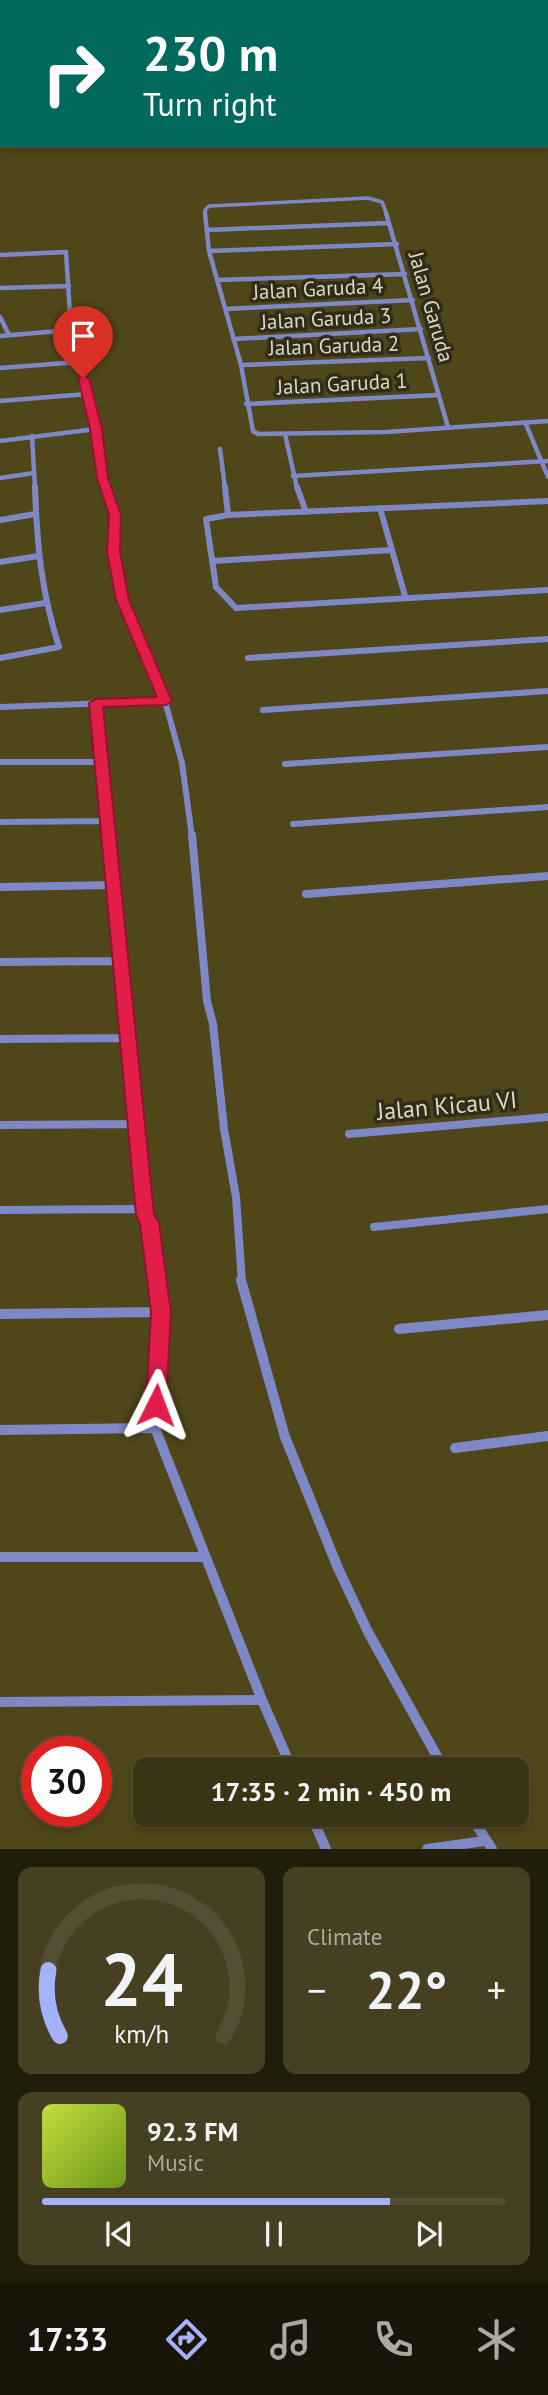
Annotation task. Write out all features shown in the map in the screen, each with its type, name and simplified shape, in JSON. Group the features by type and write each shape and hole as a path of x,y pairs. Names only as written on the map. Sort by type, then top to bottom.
{"street":[{"name":"Jalan Garuda","path":"207,230 205,210 215,204 382,202 397,244 448,427"},
{"path":"390,223 207,230 209,251 240,365 253,431 264,436 548,421"},
{"path":"209,251 397,244"},
{"path":"0,255 66,253 71,330 96,429 103,478 115,515 114,552 123,600 166,701 181,763 197,873 207,1001 213,1024 224,1129 236,1197 242,1289 285,1437 338,1568 368,1632 437,1757"},
{"path":"217,280 405,274"},
{"path":"0,288 69,286"},
{"name":"Jalan Garuda 4","path":"225,309 412,300"},
{"path":"0,317 9,335"},
{"path":"0,336 71,330"},
{"name":"Jalan Garuda 3","path":"233,339 421,330"},
{"name":"Jalan Garuda 2","path":"240,365 429,358"},
{"path":"0,368 79,362"},
{"path":"0,401 87,394"},
{"name":"Jalan Garuda 1","path":"246,404 439,395"},
{"path":"525,422 545,461 548,477"},
{"path":"0,441 96,429"},
{"path":"285,434 293,475 306,512"},
{"path":"0,658 59,647 44,603 38,556 32,436"},
{"path":"220,449 228,515"},
{"path":"293,475 545,461"},
{"path":"0,478 34,473"},
{"path":"548,501 228,515 206,519 216,587 236,608 405,596 548,590"},
{"path":"380,508 405,596"},
{"path":"0,520 35,514"},
{"path":"213,561 391,550"},
{"path":"0,562 38,556"},
{"path":"0,610 44,603"},
{"path":"248,658 548,639"},
{"path":"262,710 548,691"},
{"path":"0,706 166,701"},
{"path":"96,703 145,1215"},
{"path":"285,764 548,747"},
{"path":"0,762 101,762"},
{"path":"293,824 548,807"},
{"path":"0,822 107,821"},
{"path":"306,894 548,876"},
{"path":"0,887 113,885"},
{"path":"0,962 121,961"},
{"path":"0,1039 128,1038"},
{"name":"Jalan Kicau VI","path":"349,1134 548,1117"},
{"path":"0,1125 136,1124"},
{"path":"0,1210 136,1209 145,1215 150,1223 161,1312 155,1428 287,1757"},
{"path":"374,1227 548,1209"},
{"path":"0,1314 161,1312"},
{"path":"399,1329 548,1315"},
{"path":"0,1430 155,1428"},
{"path":"455,1448 548,1436"},
{"path":"0,1557 205,1557"},
{"path":"0,1702 262,1700"},
{"path":"317,1827 326,1849"},
{"path":"427,1849 489,1845 478,1827"}],"route":[{"path":"83,378 96,429 103,478 115,515 114,552 123,600 166,701 96,703 145,1215 150,1223 161,1312 156,1405"}]}
